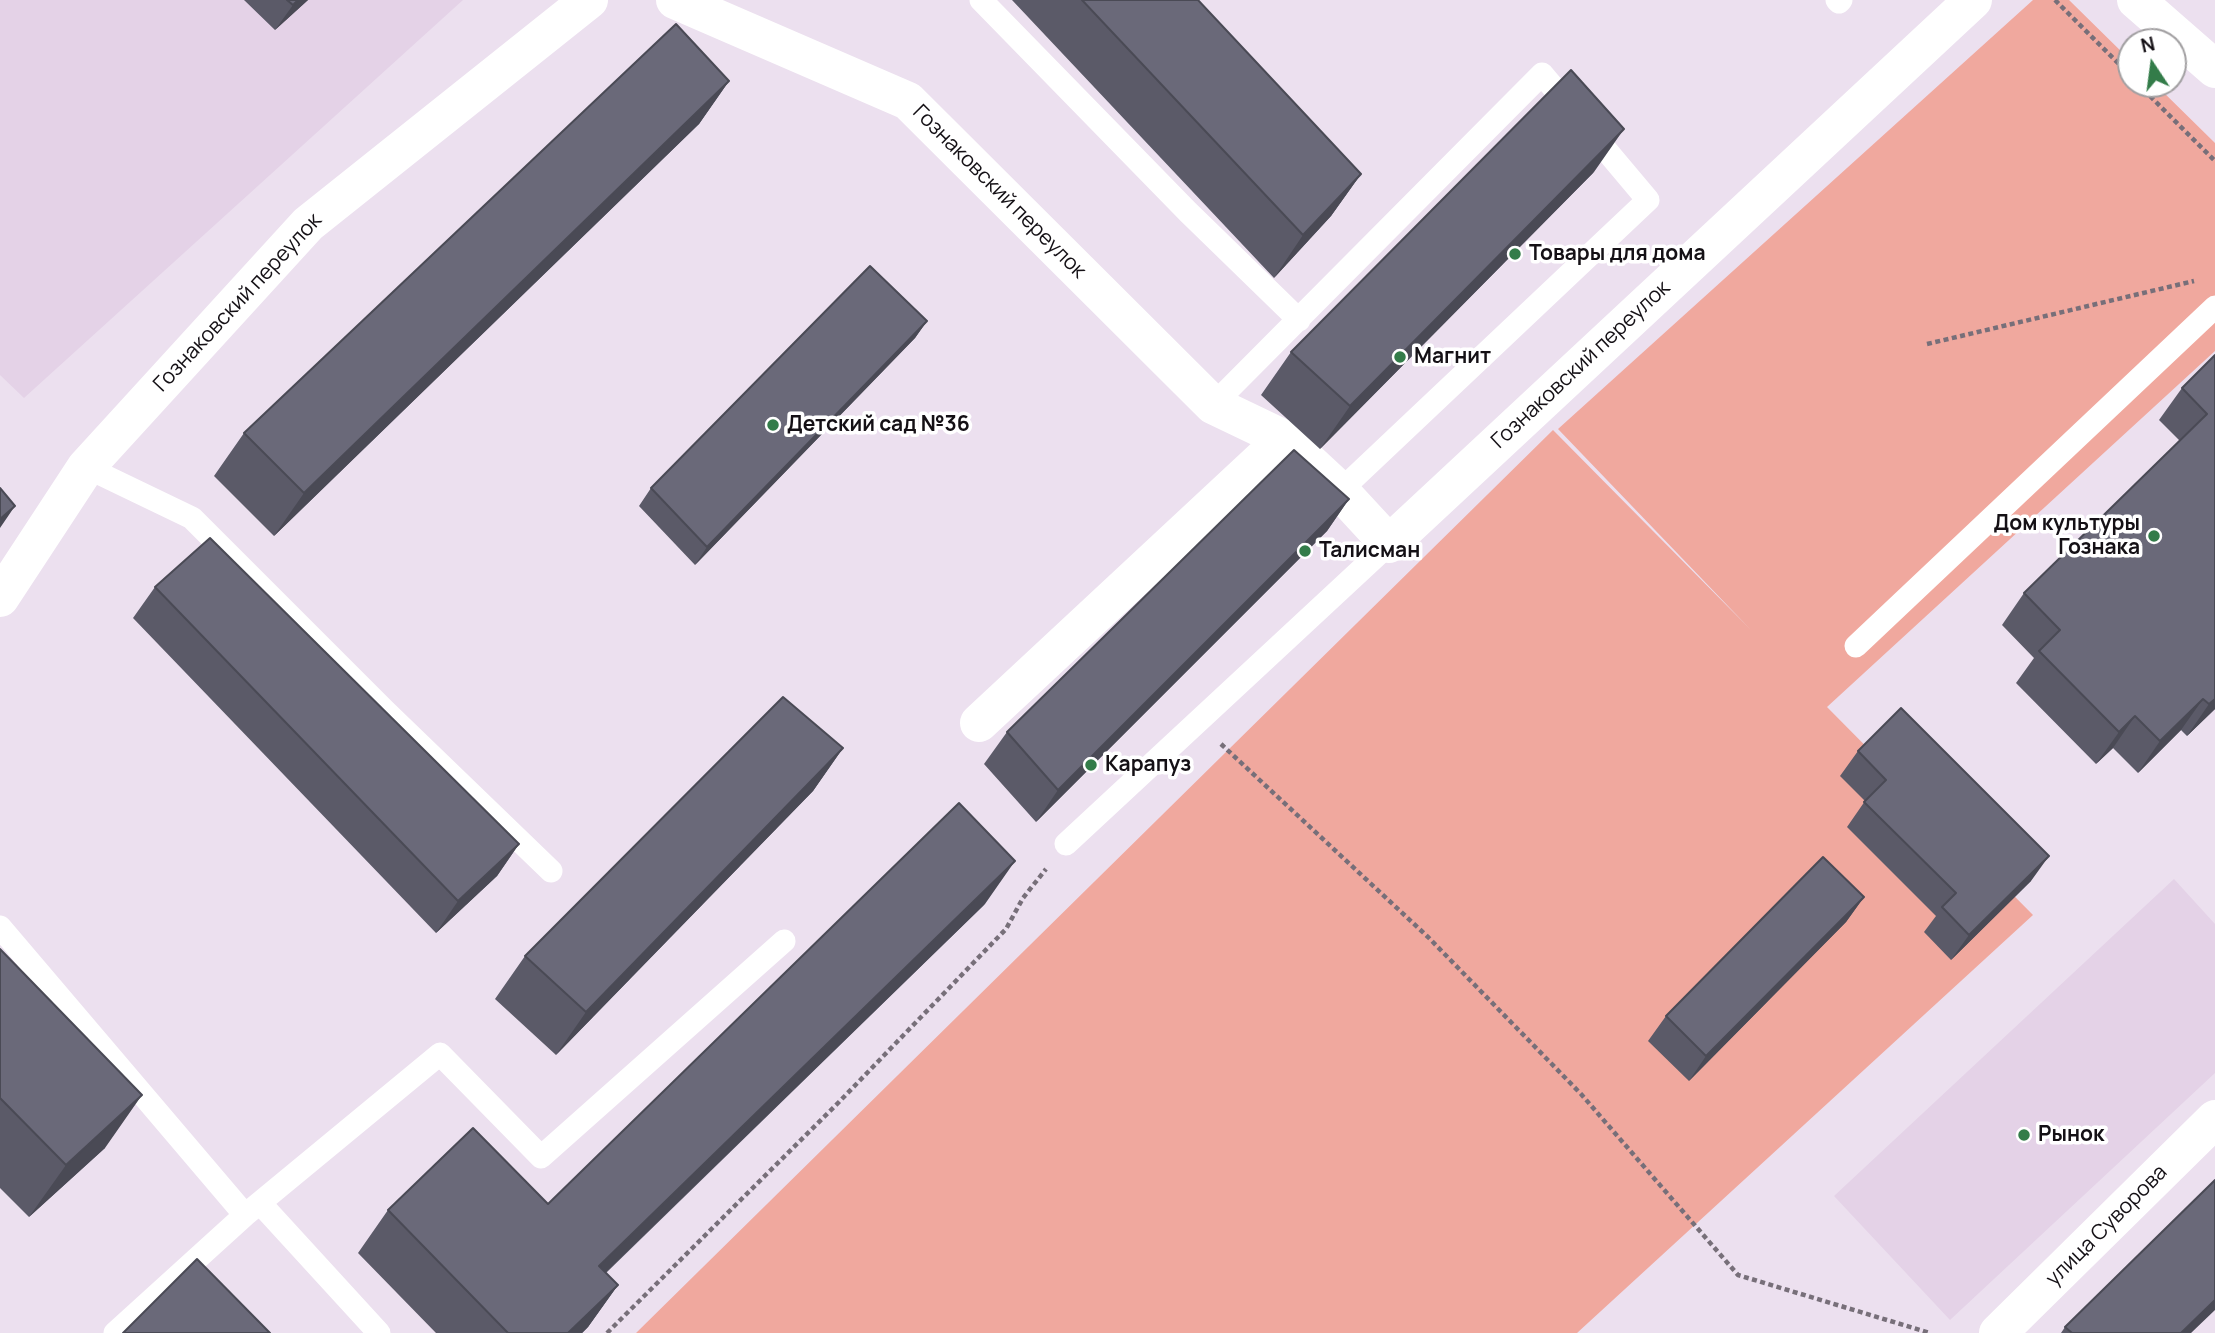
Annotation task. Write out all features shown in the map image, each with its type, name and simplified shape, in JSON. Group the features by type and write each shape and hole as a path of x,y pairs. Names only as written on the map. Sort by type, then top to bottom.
{"street":[{"name":"Гознаковский переулок","path":"0,598 86,467 308,223 589,0"},
{"name":"Гознаковский переулок","path":"675,0 908,101 1213,405 1284,439 1339,491 1389,544 1973,0"},
{"path":"2136,0 2215,69"},
{"path":"979,723 1284,439"},
{"name":"улица Суворова","path":"1998,1333 2215,1119"}],"lane":[{"path":"981,0 1188,212 1299,320"},
{"path":"1213,405 1542,74 1648,200 1339,491"},
{"path":"1856,646 2215,307"},
{"path":"86,467 192,518 384,710 551,871"},
{"path":"1066,844 1389,544"},
{"path":"0,927 253,1209 379,1333"},
{"path":"115,1333 253,1209 440,1054 541,1157 784,941"}],"path":[{"path":"2055,0 2117,62"},
{"path":"2152,98 2215,161"},
{"path":"1927,344 2202,279"},
{"path":"1200,719 1231,755 1428,937 1581,1094 1738,1275 1930,1333"},
{"path":"607,1333 820,1121 1006,929 1023,898"}],"shaded area":[{"path":"0,0 463,0 24,398 0,375"},
{"path":"2033,0 2069,0 2117,47 2117,98 2169,98 2215,143 2215,351 1827,707 2033,915 1577,1333 636,1333 1553,430 1751,630 1558,429"},
{"name":"Рынок","path":"2174,879 2215,924 2215,1073 1950,1320 1834,1196"}],"building":[{"path":"1082,0 1198,0 1361,174 1303,235"},
{"path":"676,24 729,81 304,493 244,433"},
{"path":"1571,70 1624,129 1350,406 1291,352"},
{"path":"870,266 927,321 707,547 651,488"},
{"name":"Дом культуры Гознака","path":"2215,355 2215,699 2209,704 2203,699 2160,741 2135,716 2119,732 2039,651 2060,630 2024,593 2207,414 2182,388"},
{"path":"1294,450 1349,499 1058,790 1007,732"},
{"path":"0,488 15,506 0,519"},
{"path":"210,538 519,844 458,901 155,587"},
{"path":"783,697 843,748 586,1012 525,956"},
{"path":"1901,708 2049,856 1969,935 1942,907 1956,893 1864,802 1886,780 1858,751"},
{"path":"959,803 1015,861 599,1266 618,1285 568,1333 508,1333 388,1210 473,1128 548,1204"},
{"path":"1823,857 1864,897 1706,1056 1666,1016"},
{"path":"0,949 142,1095 66,1165 0,1098"},
{"path":"2215,1180 2215,1300 2181,1333 2072,1333 2065,1327"},
{"path":"197,1259 270,1333 123,1333"}],"place":[{"name":"Товары для дома","path":"1515,254"},
{"name":"Магнит","path":"1400,357"},
{"name":"Детский сад №36","path":"773,425"},
{"name":"Дом культуры Гознака","path":"2154,536"},
{"name":"Талисман","path":"1305,551"},
{"name":"Карапуз","path":"1091,765"},
{"name":"Рынок","path":"2024,1135"}]}
